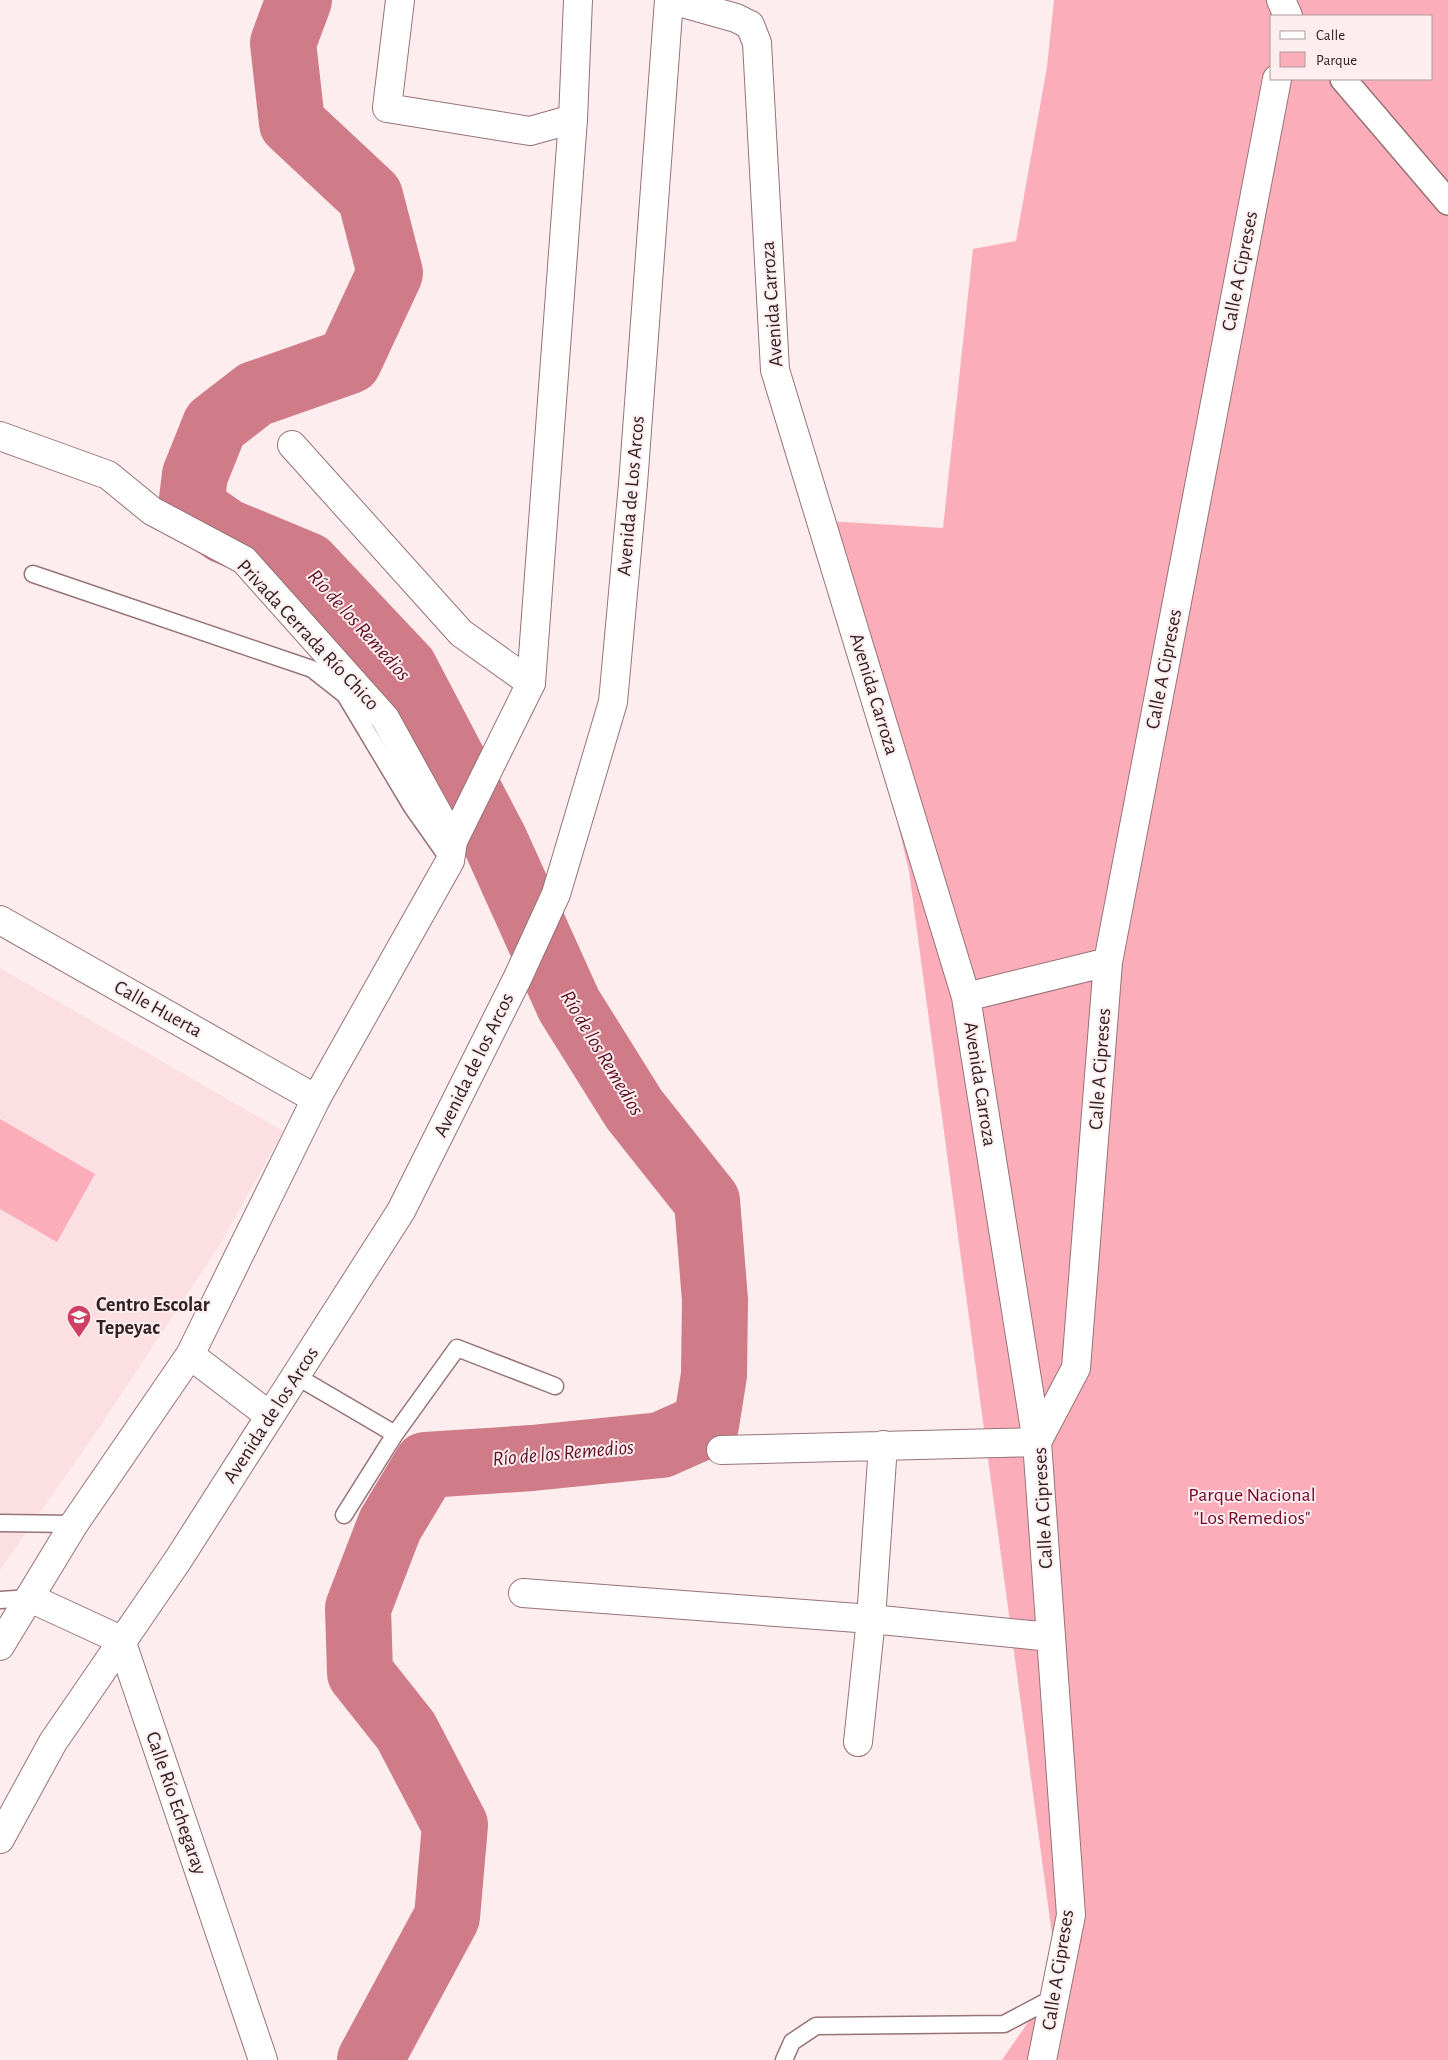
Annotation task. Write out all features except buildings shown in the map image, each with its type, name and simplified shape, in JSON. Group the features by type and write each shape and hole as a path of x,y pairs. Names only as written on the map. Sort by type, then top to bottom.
{"street":[{"path":"400,0 387,108 530,130 573,119"},
{"path":"0,1646 74,1524 190,1355 316,1099 456,841 531,682 573,119 578,0"},
{"name":"Avenida de Los Arcos","path":"518,977 556,894 613,702 633,484 671,0"},
{"name":"Avenida Carroza","path":"671,0 736,18 750,25 758,43 775,370 966,997 1037,1442"},
{"path":"1281,0 1288,15"},
{"name":"Calle A Cipreses","path":"1042,2060 1070,1915 1037,1442 1076,1368 1108,962 1276,80"},
{"path":"1343,80 1448,202"},
{"name":"Privada Cerrada Río Chico","path":"0,436 108,475 152,511 244,560 385,718 456,841"},
{"path":"292,445 461,633 531,682"},
{"name":"Calle Huerta","path":"0,920 316,1099"},
{"path":"966,997 1108,962"},
{"name":"Avenida de los Arcos","path":"0,1839 53,1742 121,1640 178,1560 401,1211 518,977"},
{"path":"190,1355 270,1416"},
{"path":"721,1450 1037,1442"},
{"path":"858,1742 871,1619 883,1445"},
{"path":"522,1593 871,1619 1051,1636"},
{"path":"30,1598 121,1640"},
{"name":"Calle Río Echegaray","path":"121,1640 263,2060"}],"lane":[{"path":"33,574 312,669 345,695 412,807 456,841"},
{"path":"344,1515 395,1434 457,1348 555,1386"},
{"path":"296,1376 395,1434"},
{"path":"0,1523 74,1524"},
{"path":"0,1600 30,1598"},
{"path":"784,2060 792,2042 816,2026 1004,2024 1055,1997"}],"shaded area":[{"name":"Centro Escolar Tepeyac","path":"0,968 283,1131 219,1246 97,1431 0,1570"}],"green space":[{"name":"Parque Nacional \"Los Remedios\"","path":"1054,0 1448,0 1448,2060 1002,2060 1058,1979 909,871 826,521 943,528 973,249 1016,241 1047,67"},
{"path":"0,1119 95,1174 57,1242 0,1209"}],"waterway":[{"name":"Río de los Remedios","path":"299,0 283,43 292,123 370,196 390,273 349,361 255,394 215,425 195,475 191,507 225,531 307,565 405,669 495,841 569,1005 634,1109 707,1201 715,1300 714,1375 706,1425 661,1445 532,1458 426,1465 390,1525 358,1608 360,1673 406,1731 455,1825 447,1917 370,2060"}],"place":[{"name":"Centro Escolar Tepeyac","path":"79,1338"}]}
